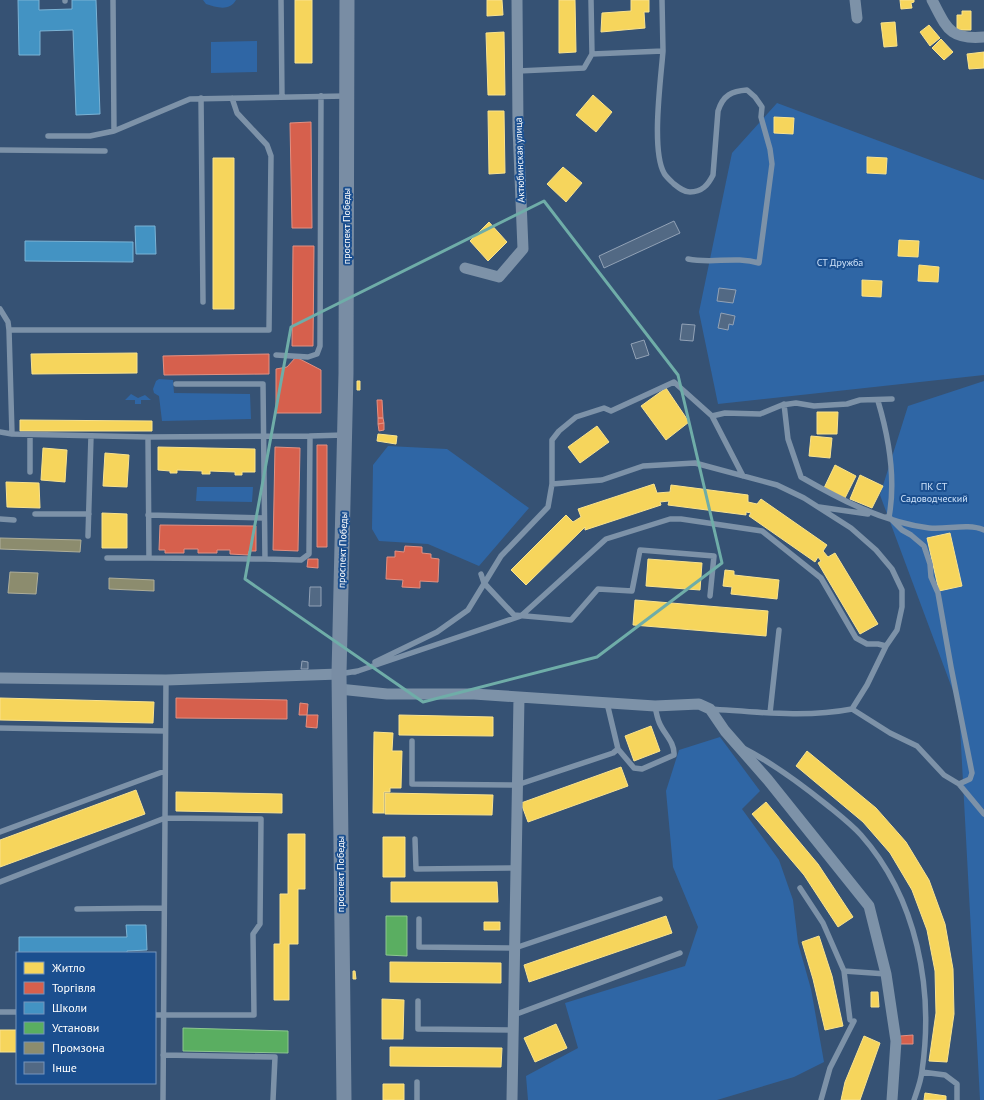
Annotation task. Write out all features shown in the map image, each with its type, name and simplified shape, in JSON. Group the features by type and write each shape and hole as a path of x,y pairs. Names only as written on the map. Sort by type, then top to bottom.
{"street":[{"name":"проспект Победы","path":"344,1100 339,674 345,492 344,435 346,373 347,0"},
{"name":"Актюбинская улица","path":"465,268 499,277 523,249 517,0"},
{"path":"855,0 858,18"},
{"path":"932,0 947,29 961,37 984,37"},
{"path":"0,678 166,680 339,674"},
{"path":"339,689 387,694 474,694 655,706 699,704 710,709 737,745 768,780 869,906 886,974 896,1041 892,1100"},
{"path":"512,1100 519,697"}],"lane":[{"path":"114,0 114,130"},
{"path":"282,0 282,97"},
{"path":"518,71 584,68 592,54 591,0"},
{"path":"662,0 663,51 659,100 659,156 664,173 676,186 685,192 697,192 709,182 713,175 719,106 721,101 728,94 736,91 748,90 762,107 761,117 770,149 772,164 759,263 748,260 730,259 699,261 688,259"},
{"path":"592,54 663,51"},
{"path":"276,355 308,357 317,354 320,346 321,96"},
{"path":"48,136 90,136 114,130 190,99 346,96"},
{"path":"201,98 203,302"},
{"path":"9,330 269,330 271,156 267,145 237,113 232,98"},
{"path":"0,150 105,150"},
{"path":"0,309 8,322 9,330 12,434"},
{"path":"355,672 437,632 468,610 506,551 548,507 552,484 552,440 559,431 576,417 604,408 611,411 674,382 712,416 743,476"},
{"path":"176,384 263,384 265,559"},
{"path":"712,416 725,413 760,414 784,404 796,403 814,406 860,400 892,400"},
{"path":"878,401 887,433 891,490 889,517"},
{"path":"784,404 788,439 801,477 851,504 906,524 930,528 972,527 984,530"},
{"path":"0,432 30,435 91,436 344,435"},
{"path":"30,435 30,472"},
{"path":"88,536 91,436"},
{"path":"148,436 149,558"},
{"path":"107,558 301,560 309,554 310,436"},
{"path":"552,484 602,480 643,466 695,463 777,485 804,498 851,528 876,550 892,569 902,590 902,607 897,630 886,646 867,686 852,709 834,713 770,713 710,709"},
{"path":"816,507 889,517 902,530 911,535 924,546 930,564 931,577 938,593 972,773 970,779 959,784"},
{"path":"35,514 89,514"},
{"path":"148,515 264,518"},
{"path":"339,674 355,672 521,616 606,539 670,519 681,518 762,531 821,578 856,638 867,644 886,646"},
{"path":"0,520 14,520"},
{"path":"481,574 484,583 514,615 571,620 598,589 632,592 640,550 714,556 710,596"},
{"path":"770,713 779,630"},
{"path":"163,1100 166,680"},
{"path":"607,703 618,749 634,768 642,769 674,755 672,742 665,735 659,722 655,706"},
{"path":"852,709 890,733 917,746 944,775 959,784 984,814"},
{"path":"0,728 165,731"},
{"path":"412,741 412,784 517,785 613,753 618,749"},
{"path":"737,745 764,759 798,782 843,818 861,835 889,873 916,938 923,972 926,1019 922,1072 914,1100"},
{"path":"0,832 165,771"},
{"path":"0,882 165,818 261,819 260,924 253,934 254,1015 156,1015"},
{"path":"416,839 416,869 516,868"},
{"path":"800,888 823,923 844,971 852,1020 830,1068 821,1100"},
{"path":"419,919 419,947 515,948 660,899"},
{"path":"77,909 164,908"},
{"path":"514,1015 680,953"},
{"path":"844,971 886,974"},
{"path":"418,1001 418,1029 513,1030"},
{"path":"0,1012 16,1012"},
{"path":"163,1055 275,1057 273,1100"},
{"path":"922,1072 945,1075 957,1084 957,1100"},
{"path":"417,1082 417,1100"}],"highlighted area":[{"path":"544,201 678,375 722,563 597,657 423,702 245,579 291,327"}],"green space":[{"path":"203,0 236,0 230,6 222,8 206,4"},
{"path":"257,41 257,72 211,73 211,42"},
{"name":"СТ Дружба","path":"777,103 984,180 984,375 718,404 699,312 732,153"},
{"path":"159,379 173,380 174,393 250,394 251,419 162,421 159,396 154,393 153,389 156,381"},
{"name":"ПК СТ Садоводческий","path":"984,381 984,1100 980,1100 959,707 880,495 908,406"},
{"path":"131,394 138,398 145,395 151,400 141,400 141,404 135,404 135,400 125,400"},
{"path":"388,446 447,449 529,508 479,566 428,544 379,541 372,529 373,465"},
{"path":"197,487 253,487 252,502 196,501"},
{"path":"720,737 760,791 742,809 779,860 793,900 798,943 811,989 824,1062 794,1077 717,1100 528,1100 526,1076 578,1048 565,1003 685,966 698,927 673,867 666,791 679,750"}],"building: Житло":[{"path":"295,0 312,0 312,63 295,63"},
{"path":"487,0 502,0 503,15 487,16"},
{"path":"559,0 575,0 576,52 559,53"},
{"path":"631,0 649,0 649,12 644,12 645,28 601,32 602,13 631,11"},
{"path":"900,0 914,0 914,2 911,3 912,8 901,9"},
{"path":"962,11 971,11 971,30 957,30 957,15 962,15"},
{"path":"895,22 897,46 884,47 881,23"},
{"path":"929,25 940,38 930,46 920,32"},
{"path":"504,32 505,95 488,95 486,33"},
{"path":"941,39 953,52 944,60 932,48"},
{"path":"984,52 984,68 969,69 967,54"},
{"path":"593,95 612,112 596,132 576,115"},
{"path":"488,111 504,111 505,173 489,174"},
{"path":"774,117 794,118 793,134 774,133"},
{"path":"867,157 887,158 886,174 867,173"},
{"path":"213,158 234,158 234,309 213,309"},
{"path":"563,167 582,183 566,202 547,184"},
{"path":"489,222 507,242 488,261 470,241"},
{"path":"899,240 919,241 918,257 898,256"},
{"path":"919,265 939,267 938,282 918,281"},
{"path":"862,280 882,281 881,297 862,296"},
{"path":"137,353 137,373 32,374 31,354"},
{"path":"357,381 360,381 360,390 357,390"},
{"path":"666,388 689,422 666,440 641,406"},
{"path":"817,412 838,412 837,434 817,434"},
{"path":"20,420 152,421 152,431 20,431"},
{"path":"597,426 609,442 580,463 568,447"},
{"path":"378,434 397,436 396,444 377,441"},
{"path":"811,436 832,438 830,458 809,456"},
{"path":"158,447 255,449 255,472 242,472 242,475 235,475 235,472 210,471 210,474 202,474 202,471 177,470 177,473 170,473 170,471 158,470"},
{"path":"43,448 67,450 65,482 41,480"},
{"path":"105,453 129,455 127,487 103,486"},
{"path":"835,465 856,476 845,498 824,488"},
{"path":"860,475 883,486 872,508 850,499"},
{"path":"6,482 39,483 40,508 7,507"},
{"path":"654,484 657,493 670,492 671,485 748,495 748,502 757,504 761,499 827,545 823,551 828,557 835,553 878,624 860,634 818,563 821,561 818,557 815,562 749,516 751,513 746,512 746,515 668,505 669,501 660,502 661,505 585,530 585,527 526,585 511,570 566,515 573,522 581,517 578,509"},
{"path":"102,513 127,514 127,548 102,548"},
{"path":"950,533 962,586 939,591 927,538"},
{"path":"648,559 702,563 700,590 646,586"},
{"path":"725,570 734,571 734,575 779,580 777,599 731,594 732,587 723,586"},
{"path":"635,600 768,611 766,636 633,625"},
{"path":"0,698 154,702 153,723 0,720"},
{"path":"399,715 493,717 493,736 399,735"},
{"path":"651,726 660,751 634,761 625,736"},
{"path":"374,732 393,733 392,751 402,751 401,788 390,788 390,792 384,792 384,813 373,813"},
{"path":"807,751 876,808 906,842 929,880 945,924 953,969 954,1014 947,1062 929,1061 936,1013 935,971 927,930 912,890 890,853 863,822 796,766"},
{"path":"621,767 628,786 528,822 521,803"},
{"path":"136,790 145,814 0,867 0,840"},
{"path":"176,792 282,794 282,813 176,811"},
{"path":"385,793 493,795 492,815 385,814"},
{"path":"766,802 818,864 853,917 838,927 804,875 752,814"},
{"path":"288,834 305,834 305,889 298,889 298,944 289,944 289,1000 274,1000 274,944 280,944 280,894 288,894"},
{"path":"383,837 405,837 405,877 383,877"},
{"path":"391,882 497,882 498,902 391,902"},
{"path":"666,916 672,933 529,982 524,965"},
{"path":"484,922 500,922 500,930 484,930"},
{"path":"819,936 832,976 843,1026 825,1030 813,979 802,942"},
{"path":"390,962 501,963 501,983 390,982"},
{"path":"353,971 355,971 356,979 353,979"},
{"path":"871,992 878,992 879,1007 871,1007"},
{"path":"382,999 404,1000 403,1039 382,1039"},
{"path":"556,1024 567,1048 535,1062 524,1038"},
{"path":"0,1030 16,1030 16,1052 0,1052"},
{"path":"864,1036 880,1043 860,1100 841,1100 845,1082"},
{"path":"390,1047 502,1048 501,1067 390,1066"},
{"path":"383,1084 404,1084 404,1100 383,1100"},
{"path":"925,1093 946,1096 946,1100 924,1100"}],"building: Торгівля":[{"path":"311,122 312,228 292,228 290,123"},
{"path":"293,246 314,246 313,346 292,346"},
{"path":"269,354 269,374 164,375 163,356"},
{"path":"296,357 321,370 321,413 276,413 276,369 287,367"},
{"path":"377,400 382,400 383,418 378,418"},
{"path":"378,418 383,418 384,423 378,424"},
{"path":"384,423 384,430 379,431 378,424"},
{"path":"317,445 327,445 327,547 317,547"},
{"path":"275,447 300,448 298,551 273,550"},
{"path":"160,525 256,526 256,551 249,551 248,555 230,554 230,550 217,550 217,553 198,553 198,549 184,549 184,553 165,553 165,550 159,550"},
{"path":"405,546 422,547 422,553 431,554 431,558 439,559 438,582 420,581 420,588 402,587 403,580 386,579 387,557 395,557 395,551 404,552"},
{"path":"308,559 318,559 318,568 307,567"},
{"path":"176,698 287,700 287,719 176,718"},
{"path":"300,703 308,704 307,715 299,715"},
{"path":"307,715 318,715 317,728 306,727"},
{"path":"913,1035 913,1044 900,1044 900,1036"}],"building: Школи":[{"path":"18,0 39,0 39,10 72,9 72,0 96,0 100,114 76,115 73,30 40,31 40,55 19,55"},
{"path":"135,226 155,226 156,254 136,254"},
{"path":"25,241 133,242 133,262 25,261"},
{"path":"126,925 146,925 147,950 127,952 19,952 19,937 127,937"}],"building: Установи":[{"path":"386,916 407,916 407,956 386,955"},
{"path":"183,1028 288,1031 288,1053 183,1051"}],"building: Промзона":[{"path":"0,538 81,540 80,552 0,549"},
{"path":"10,572 38,573 36,594 8,593"},
{"path":"109,578 154,580 154,591 109,589"}],"building: Інше":[{"path":"674,221 680,233 604,268 599,256"},
{"path":"719,288 736,290 733,303 717,301"},
{"path":"721,313 735,316 733,325 729,324 728,330 718,328"},
{"path":"682,324 695,325 693,341 680,340"},
{"path":"644,340 649,355 636,359 631,344"},
{"path":"310,587 321,587 321,606 309,606"},
{"path":"302,661 308,662 308,669 301,669"}]}
